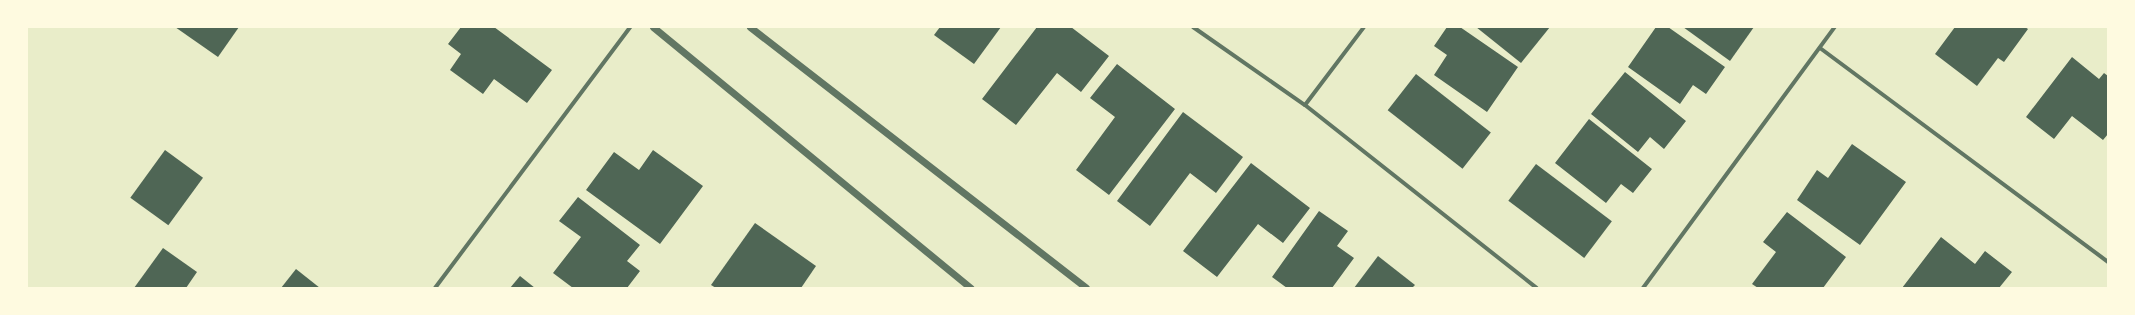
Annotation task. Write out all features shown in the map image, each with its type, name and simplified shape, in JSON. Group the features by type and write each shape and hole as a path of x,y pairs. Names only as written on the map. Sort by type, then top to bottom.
{"street":[{"path":"435,288 630,27"},
{"path":"653,27 971,288"},
{"path":"750,27 1086,288"},
{"path":"1193,27 1305,105 1537,288"},
{"path":"1305,105 1364,27"},
{"path":"1642,288 1835,27"},
{"path":"1820,48 2108,262"}],"building":[{"path":"175,27 239,27 218,57"},
{"path":"461,27 494,27 552,70 527,103 494,79 483,94 450,70 461,54 448,44"},
{"path":"940,27 1001,27 974,64 934,35"},
{"path":"1037,27 1071,27 1109,56 1081,92 1057,73 1016,125 982,99"},
{"path":"1447,27 1460,27 1518,67 1487,112 1434,75 1447,55 1434,46"},
{"path":"1476,27 1550,27 1521,63"},
{"path":"1656,27 1668,27 1725,67 1706,94 1693,85 1680,104 1628,67"},
{"path":"1683,27 1754,27 1730,61"},
{"path":"1955,27 2025,27 2028,29 2004,62 1998,58 1977,86 1935,54"},
{"path":"2072,57 2099,79 2104,73 2108,76 2108,134 2103,140 2072,116 2054,139 2026,117"},
{"path":"1117,64 1175,109 1109,195 1076,170 1115,117 1090,98"},
{"path":"1625,72 1686,121 1664,149 1650,137 1638,152 1591,114"},
{"path":"1416,74 1491,132 1463,169 1388,110"},
{"path":"1183,112 1243,157 1216,193 1190,173 1150,226 1117,201"},
{"path":"1589,119 1652,169 1633,193 1621,184 1606,203 1555,163"},
{"path":"1852,144 1906,182 1860,245 1797,200 1817,170 1828,178"},
{"path":"165,150 203,178 168,225 130,198"},
{"path":"653,150 703,186 660,244 586,190 614,152 639,170"},
{"path":"1251,163 1310,208 1283,243 1258,224 1217,277 1183,251"},
{"path":"1536,164 1612,221 1584,258 1508,201"},
{"path":"578,197 640,245 627,261 640,271 627,288 573,288 553,273 581,237 559,221"},
{"path":"1319,211 1348,231 1337,246 1354,258 1332,288 1287,288 1272,277"},
{"path":"1787,212 1846,257 1823,288 1758,288 1752,284 1776,252 1763,242"},
{"path":"755,223 816,266 801,288 716,288 711,285"},
{"path":"1941,237 1975,264 1985,251 2012,272 1999,288 1902,288"},
{"path":"163,248 197,272 186,288 134,288"},
{"path":"1378,256 1415,285 1412,288 1354,288"},
{"path":"296,269 320,288 281,288"},
{"path":"520,276 535,288 510,288"}]}
